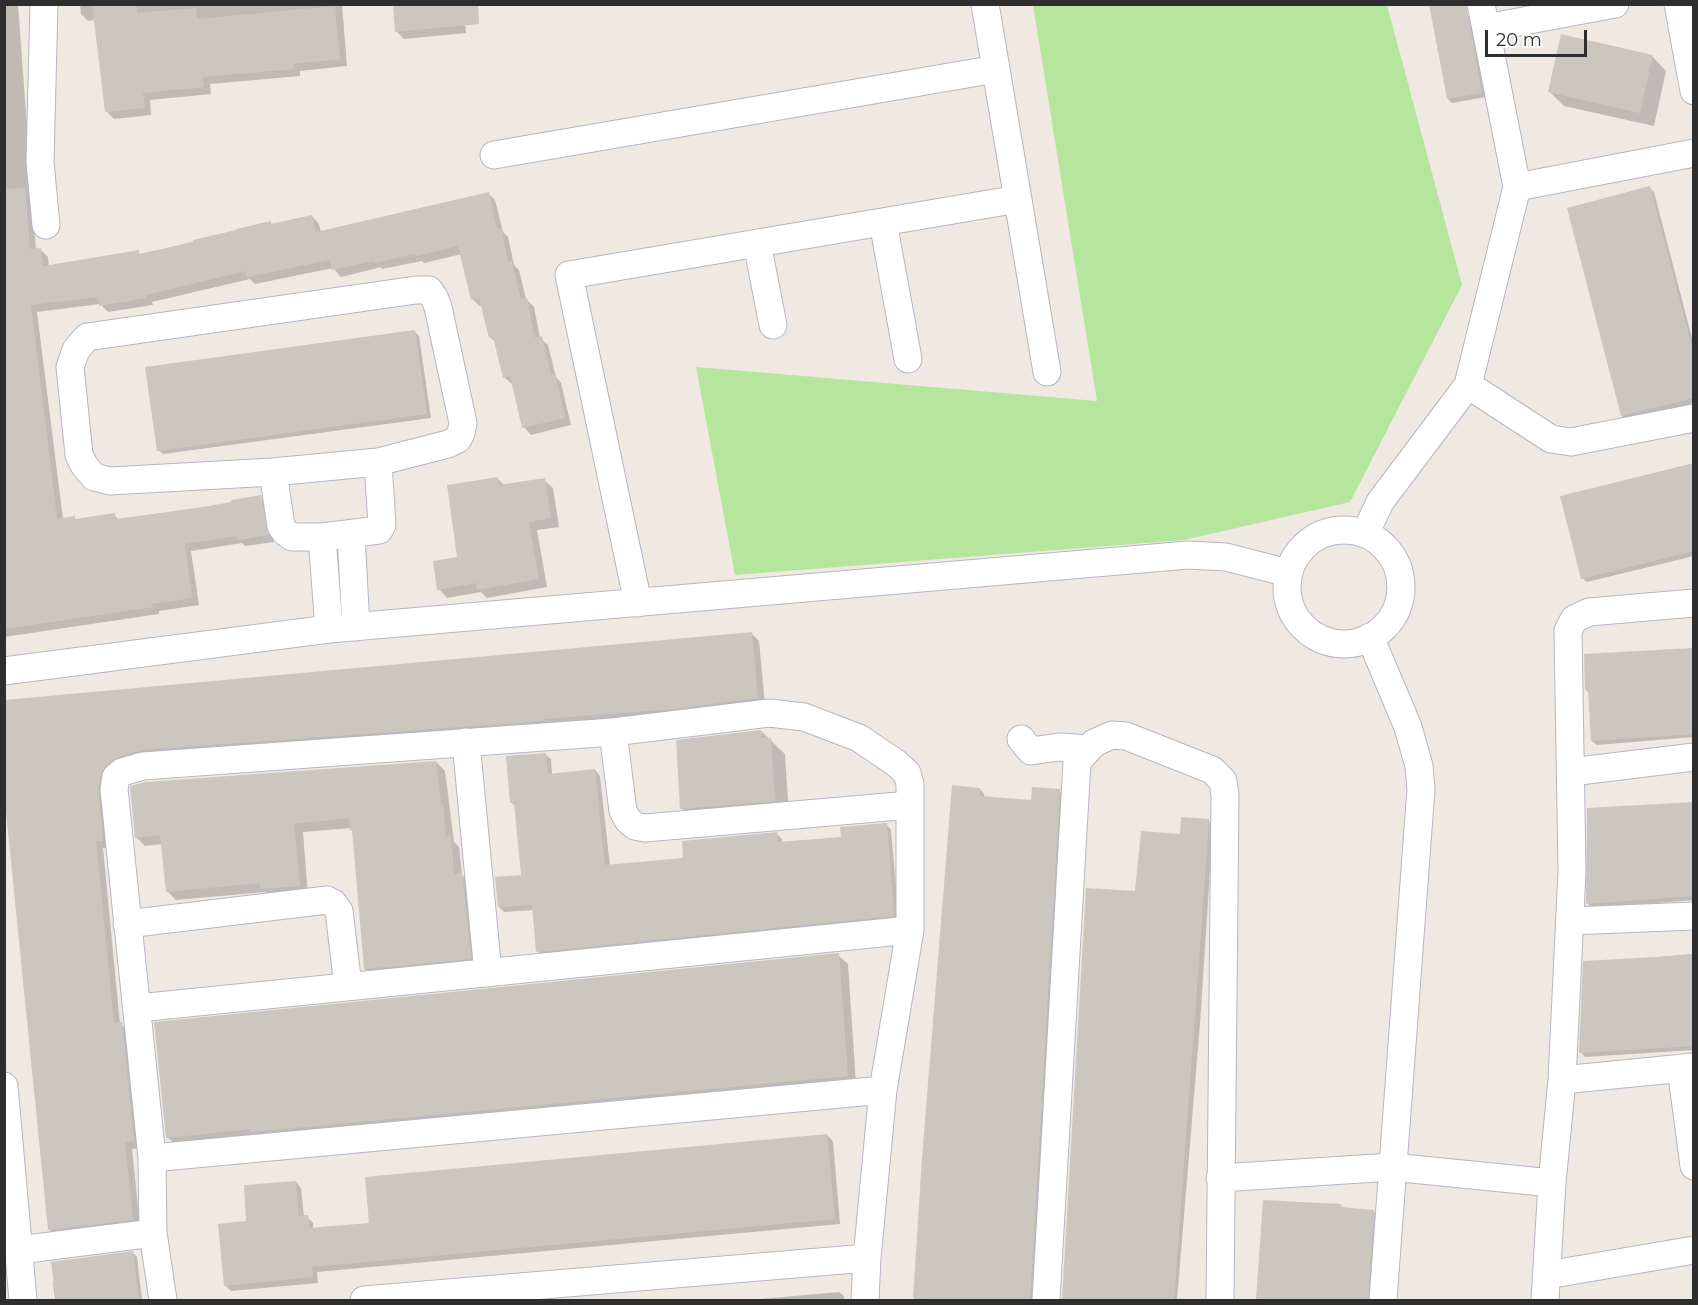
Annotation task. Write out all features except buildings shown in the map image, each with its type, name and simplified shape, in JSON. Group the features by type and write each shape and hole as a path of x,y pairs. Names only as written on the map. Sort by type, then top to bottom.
{"street":[{"path":"44,4 40,162 46,225"},
{"path":"985,4 1047,372"},
{"path":"1365,534 1380,502 1468,385 1517,187 1484,16 1615,4"},
{"path":"1678,4 1694,91"},
{"path":"494,155 996,69"},
{"path":"1517,187 1694,153"},
{"path":"638,603 569,275 1018,199"},
{"path":"883,222 908,359"},
{"path":"757,243 773,326"},
{"path":"416,290 429,290 438,307 461,411 463,423 461,433 458,439 447,444 378,462 273,472 121,481 94,477 87,471 80,455 75,426 70,368 76,350 87,338 416,290"},
{"path":"1468,385 1551,439 1571,442 1694,418"},
{"path":"273,472 281,526 285,532 292,537 351,535 379,530 381,527 378,462"},
{"path":"1349,530 1365,534 1379,542 1390,554 1398,568 1401,584 1400,600 1393,615 1383,628 1370,637 1355,642 1338,643 1323,640 1298,620 1290,605 1286,590 1288,573 1294,559 1304,546 1317,536 1333,531 1349,530"},
{"path":"351,535 356,627"},
{"path":"322,537 329,629"},
{"path":"4,671 329,629 1188,555 1226,557 1288,573"},
{"path":"1694,603 1589,612 1574,619 1568,631 1572,871 1562,1080 1552,1183 1546,1288 1694,1250"},
{"path":"1370,637 1407,727 1419,766 1421,789 1383,1300"},
{"path":"163,1300 153,1233 152,1158 114,789 116,777 122,772 143,765 613,732 769,713 804,717 859,738 896,763 909,778 910,930 883,1090 865,1300"},
{"path":"613,732 623,810 627,820 635,826 645,828 910,805"},
{"path":"1046,1300 1077,762 1094,743 1112,735 1126,736 1212,770 1222,781 1225,795 1220,1300"},
{"path":"1021,739 1031,751 1059,747 1077,748 1085,752"},
{"path":"466,742 488,973"},
{"path":"1570,772 1694,756"},
{"path":"127,924 327,900 339,910 348,986"},
{"path":"1570,921 1694,916"},
{"path":"138,1008 910,930"},
{"path":"1562,1080 1687,1068 1694,1166"},
{"path":"4,1086 22,1300"},
{"path":"152,1158 883,1090"},
{"path":"1220,1178 1392,1167 1552,1183"},
{"path":"19,1250 153,1233"},
{"path":"364,1300 867,1258"}],"green space":[{"path":"1033,5 1387,5 1462,285 1350,502 1184,540 735,575 696,367 1097,401"}]}
